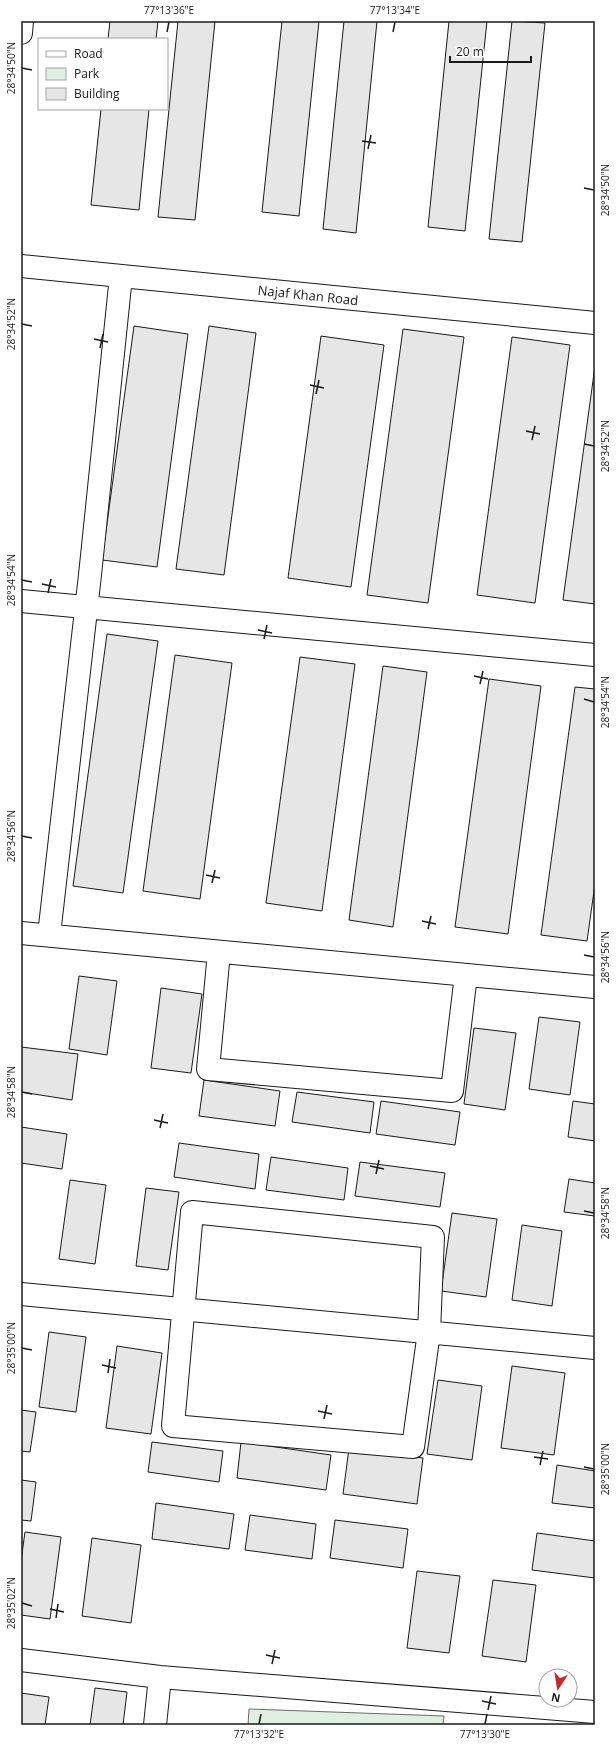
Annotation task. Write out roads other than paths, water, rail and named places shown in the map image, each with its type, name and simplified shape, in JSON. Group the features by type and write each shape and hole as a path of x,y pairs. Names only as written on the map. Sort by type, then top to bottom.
{"street":[{"path":"21,33 22,21"},
{"name":"Najaf Khan Road","path":"21,266 595,323"},
{"path":"49,936 121,276"},
{"path":"21,601 595,656"},
{"path":"21,933 595,987"},
{"path":"219,952 208,1069 216,1070 452,1091 466,975"},
{"path":"192,1212 433,1237 429,1332 413,1447 173,1426 183,1309 192,1212"},
{"path":"21,1294 595,1348"},
{"path":"21,1660 160,1677 595,1712"},
{"path":"155,1725 160,1677"}]}
